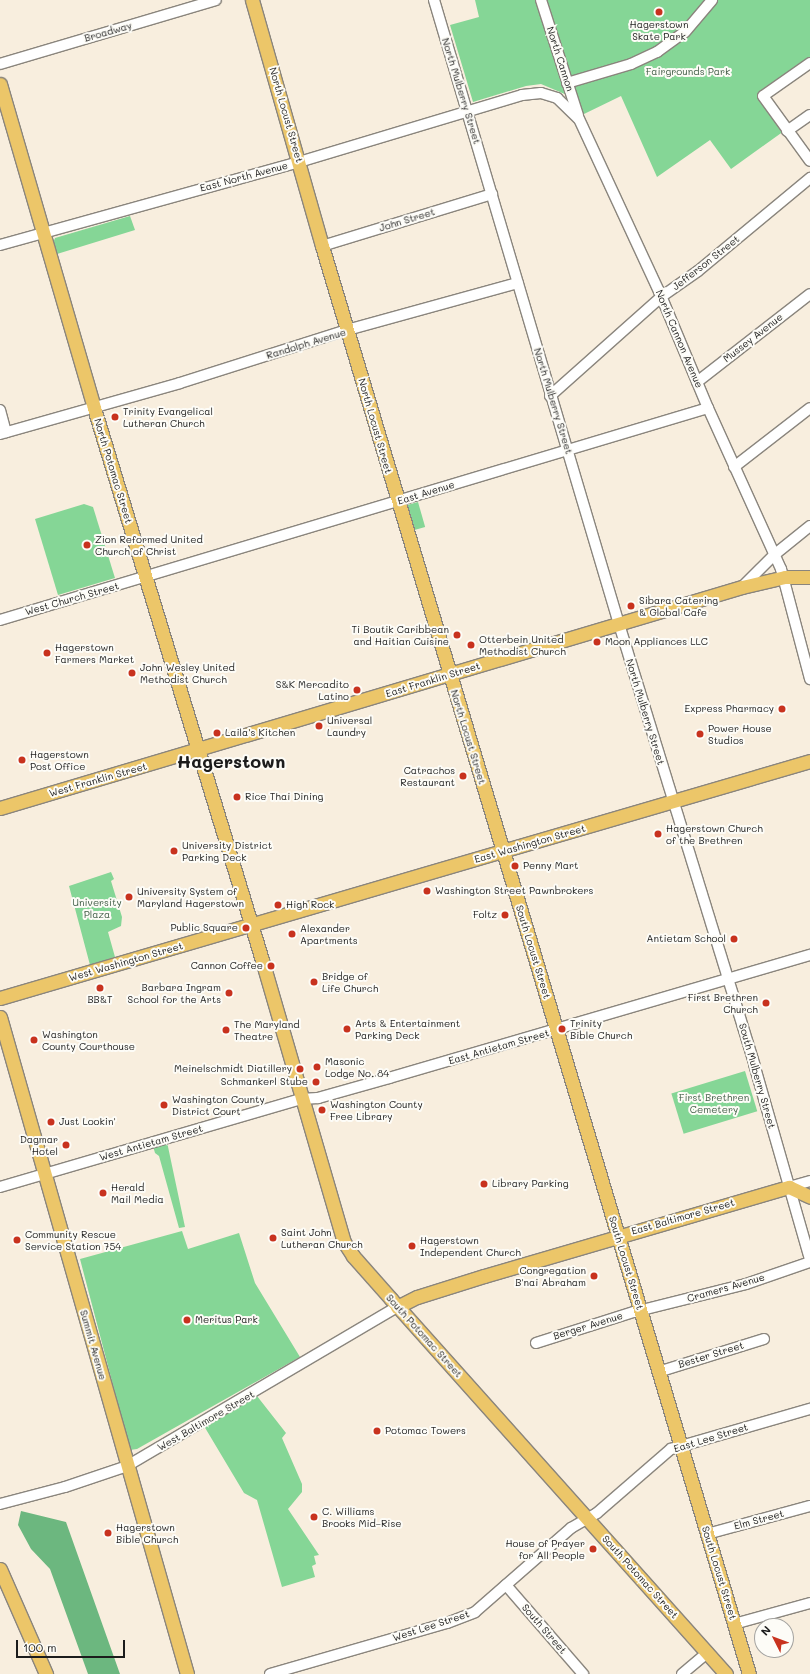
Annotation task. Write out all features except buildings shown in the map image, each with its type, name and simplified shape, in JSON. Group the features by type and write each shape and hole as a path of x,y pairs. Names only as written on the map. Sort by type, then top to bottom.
{"main road":[{"name":"North Locust Street","path":"252,0 397,502 503,852"},
{"name":"North Potomac Street","path":"0,84 144,578 251,926"},
{"path":"742,587 785,577 810,576"},
{"name":"East Franklin Street","path":"196,751 742,587"},
{"name":"West Franklin Street","path":"0,808 196,751"},
{"name":"East Washington Street","path":"251,926 810,761"},
{"name":"South Locust Street","path":"503,852 749,1674"},
{"name":"West Washington Street","path":"0,998 251,926"},
{"name":"South Potomac Street","path":"251,926 344,1242 353,1256 397,1307 708,1652 726,1674"},
{"name":"Summit Avenue","path":"0,1017 187,1674"},
{"path":"789,1187 810,1196"},
{"name":"East Baltimore Street","path":"397,1307 429,1293 617,1236 789,1187"},
{"path":"0,1569 46,1674"}],"street":[{"name":"Broadway","path":"0,64 216,0"},
{"name":"North Mulberry Street","path":"434,0 550,396 568,451 618,624 673,802"},
{"name":"North Cannon","path":"541,0 579,119"},
{"path":"568,83 631,64 657,52 685,32 712,0"},
{"path":"810,63 763,96 810,161"},
{"name":"North Cannon Avenue","path":"467,112 522,95 541,93 557,98 579,119 662,297 708,408 785,577 810,680"},
{"name":"East North Avenue","path":"0,245 44,235 467,112"},
{"path":"787,131 810,115"},
{"name":"Jefferson Street","path":"550,396 662,297 698,271 810,178"},
{"name":"John Street","path":"322,246 492,194"},
{"name":"Randolph Avenue","path":"3,433 94,408 347,330 518,283"},
{"name":"Mussey Avenue","path":"697,382 810,294"},
{"name":"East Avenue","path":"144,578 708,408"},
{"path":"734,467 810,408"},
{"path":"0,410 3,433"},
{"name":"East Franklin Street","path":"742,587 774,555 810,526"},
{"name":"West Church Street","path":"0,620 144,578"},
{"name":"South Mulberry Street","path":"673,802 728,978 810,1259"},
{"name":"East Antietam Street","path":"301,1099 318,1098 810,955"},
{"name":"West Antietam Street","path":"0,1187 301,1099"},
{"name":"East Baltimore Street","path":"789,1187 810,1181"},
{"name":"Cramers Avenue","path":"641,1312 746,1284 810,1262"},
{"name":"West Baltimore Street","path":"0,1504 65,1487 127,1466 397,1307"},
{"name":"Berger Avenue","path":"536,1343 641,1312"},
{"name":"Bester Street","path":"658,1372 764,1339"},
{"name":"East Lee Street","path":"587,1519 671,1449 810,1409"},
{"name":"Elm Street","path":"707,1534 810,1506"},
{"name":"West Lee Street","path":"270,1674 462,1618 475,1612 570,1528 587,1519"},
{"name":"South Street","path":"506,1585 582,1674"},
{"path":"734,1624 810,1603"},
{"path":"682,1674 708,1652"}],"green space":[{"name":"Fairgrounds Park","path":"475,0 810,0 810,57 758,95 784,131 731,169 710,140 657,177 621,96 584,114 567,95 541,84 526,86 473,102 450,25 479,17"},
{"path":"130,216 135,230 57,254 53,243 55,238"},
{"path":"418,502 425,527 412,531 405,506"},
{"path":"84,504 93,507 115,578 58,595 35,519"},
{"name":"University Plaza","path":"111,872 114,879 111,881 122,917 121,926 108,932 115,957 90,965 69,886"},
{"name":"First Brethren Cemetery","path":"745,1071 757,1111 684,1134 671,1094"},
{"path":"167,1142 185,1227 179,1228 159,1156 155,1153 153,1146"},
{"name":"Meritus Park","path":"182,1231 188,1249 239,1233 255,1283 300,1357 137,1449 130,1450 80,1259"},
{"path":"257,1396 286,1433 282,1438 302,1484 302,1492 288,1509 319,1555 314,1556 316,1564 312,1566 315,1577 282,1587 257,1500 244,1493 204,1426"},
{"path":"21,1511 66,1522 120,1674 88,1674 50,1569 31,1549 18,1525"}],"place":[{"name":"Hagerstown Skate Park","path":"659,12"},
{"name":"Trinity Evangelical Lutheran Church","path":"115,417"},
{"name":"Zion Reformed United Church of Christ","path":"87,545"},
{"name":"Sibara Catering & Global Cafe","path":"631,606"},
{"name":"Ti Boutik Caribbean and Haitian Cuisine","path":"457,635"},
{"name":"Moon Appliances LLC","path":"597,642"},
{"name":"Otterbein United Methodist Church","path":"471,645"},
{"name":"Hagerstown Farmers Market","path":"47,653"},
{"name":"John Wesley United Methodist Church","path":"132,673"},
{"name":"S&K Mercadito Latino","path":"357,690"},
{"name":"Express Pharmacy","path":"782,709"},
{"name":"Universal Laundry","path":"319,726"},
{"name":"Laila's Kitchen","path":"217,733"},
{"name":"Power House Studios","path":"700,734"},
{"name":"Hagerstown Post Office","path":"22,760"},
{"name":"Catrachos Restaurant","path":"463,776"},
{"name":"Rice Thai Dining","path":"237,797"},
{"name":"Hagerstown Church of the Brethren","path":"658,834"},
{"name":"University District Parking Deck","path":"174,851"},
{"name":"Penny Mart","path":"515,866"},
{"name":"Washington Street Pawnbrokers","path":"427,891"},
{"name":"University System of Maryland Hagerstown","path":"129,897"},
{"name":"High Rock","path":"278,905"},
{"name":"Foltz","path":"505,915"},
{"name":"Public Square","path":"246,928"},
{"name":"Alexander Apartments","path":"292,934"},
{"name":"Antietam School","path":"734,939"},
{"name":"Cannon Coffee","path":"271,966"},
{"name":"Bridge of Life Church","path":"314,982"},
{"name":"BB&T","path":"100,988"},
{"name":"Barbara Ingram School for the Arts","path":"229,993"},
{"name":"First Brethren Church","path":"766,1003"},
{"name":"Arts & Entertainment Parking Deck","path":"347,1029"},
{"name":"Trinity Bible Church","path":"562,1029"},
{"name":"The Maryland Theatre","path":"226,1030"},
{"name":"Washington County Courthouse","path":"34,1040"},
{"name":"Masonic Lodge No. 84","path":"317,1067"},
{"name":"Meinelschmidt Diatillery","path":"300,1069"},
{"name":"Schmankerl Stube","path":"316,1082"},
{"name":"Washington County District Court","path":"164,1105"},
{"name":"Washington County Free Library","path":"322,1110"},
{"name":"Just Lookin'","path":"51,1122"},
{"name":"Dagmar Hotel","path":"66,1145"},
{"name":"Library Parking","path":"484,1184"},
{"name":"Herald Mail Media","path":"103,1193"},
{"name":"Saint John Lutheran Church","path":"273,1238"},
{"name":"Community Rescue Service Station 754","path":"17,1240"},
{"name":"Hagerstown Independent Church","path":"412,1246"},
{"name":"Congregation B'nai Abraham","path":"594,1276"},
{"name":"Meritus Park","path":"187,1320"},
{"name":"Potomac Towers","path":"377,1431"},
{"name":"C. Williams Brooks Mid‐Rise","path":"314,1517"},
{"name":"Hagerstown Bible Church","path":"108,1533"},
{"name":"House of Prayer for All People","path":"593,1549"}],"district":[{"name":"Hagerstown","path":"231,761"}]}
